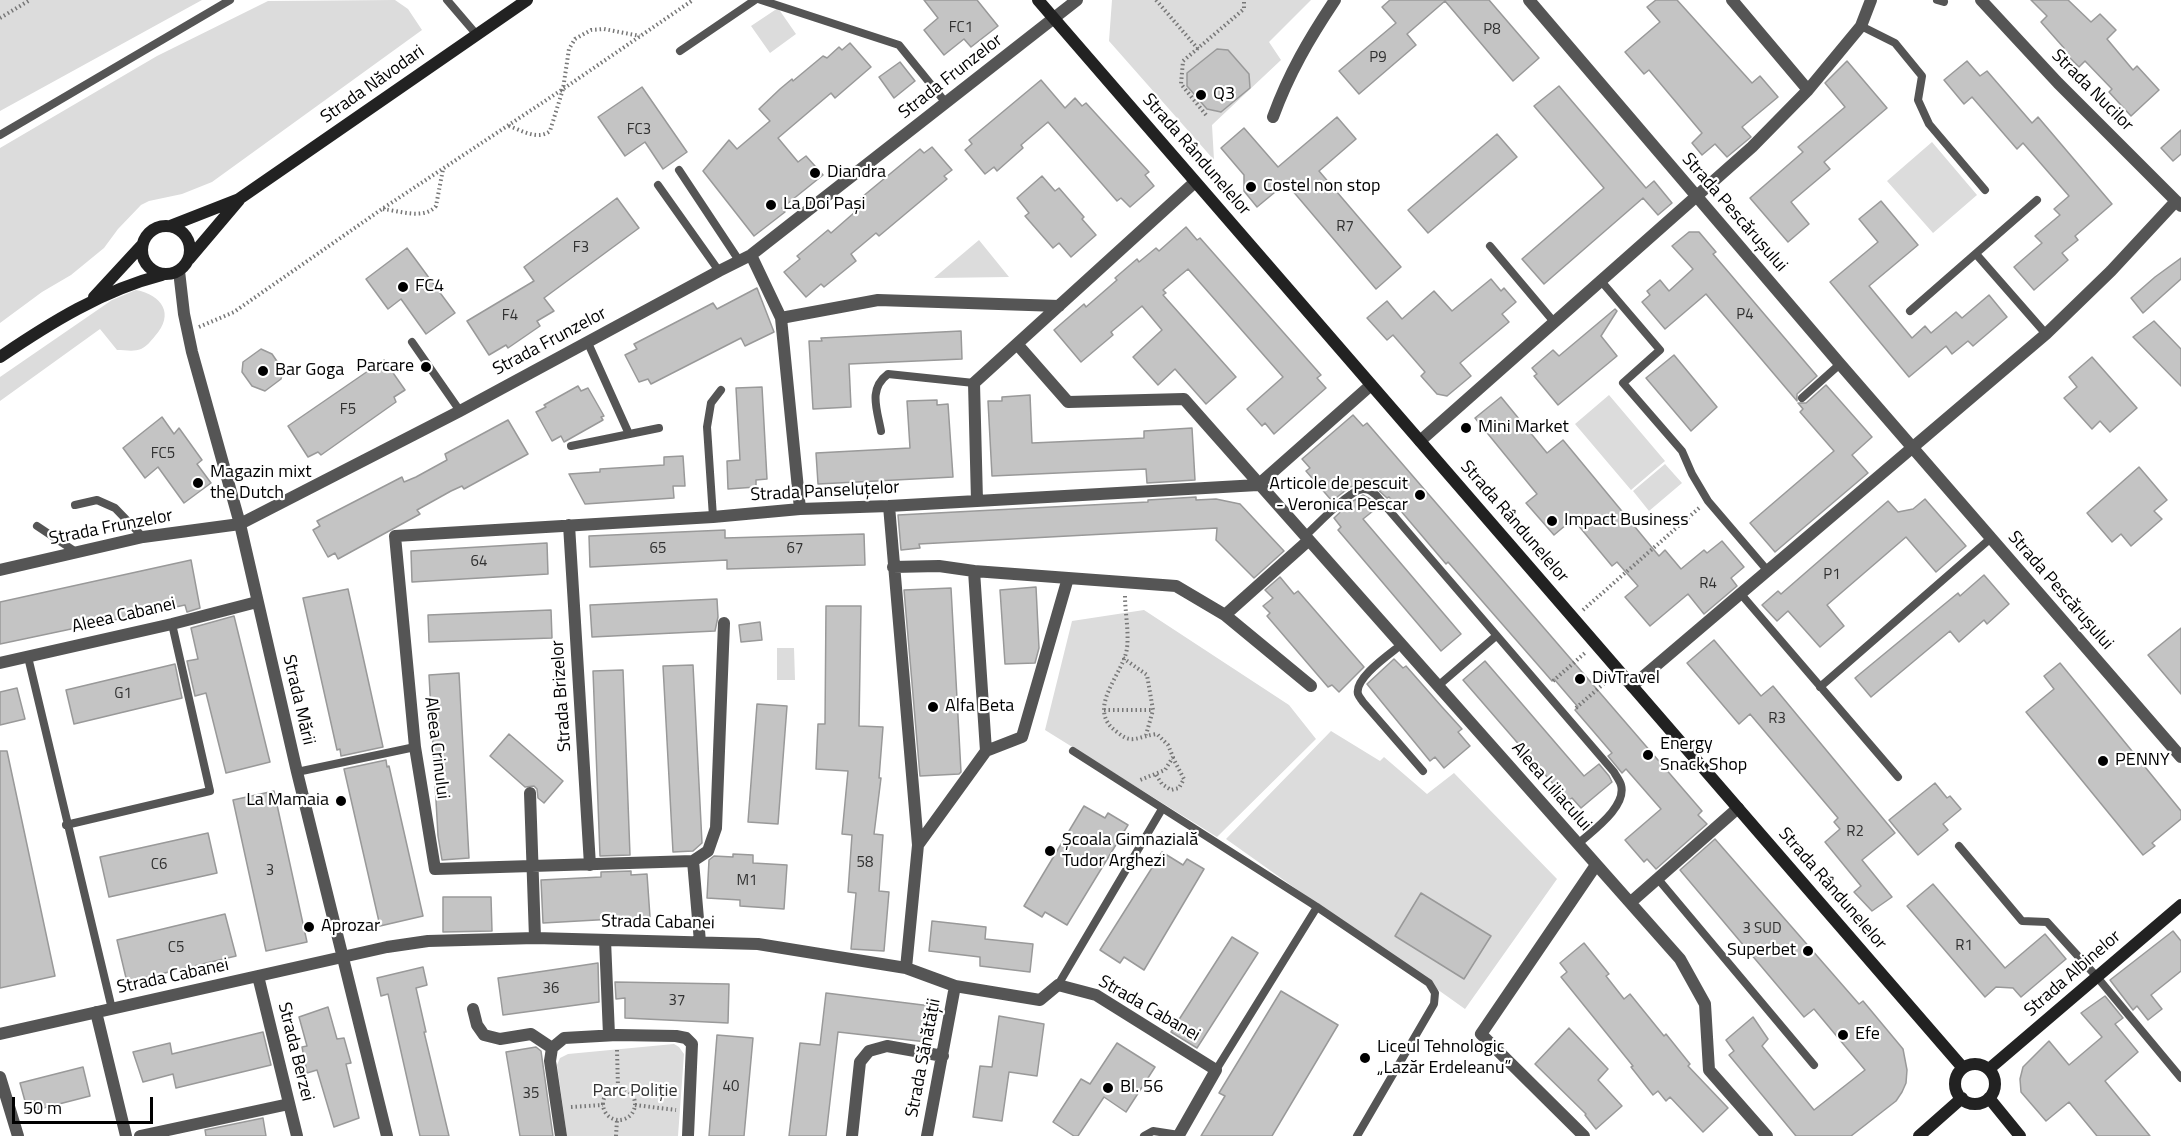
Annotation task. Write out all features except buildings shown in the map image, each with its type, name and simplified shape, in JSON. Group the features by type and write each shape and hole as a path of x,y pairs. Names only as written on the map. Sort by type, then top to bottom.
{"street":[{"name":"Strada Năvodari","path":"239,199 527,0"},
{"name":"Strada Rândunelelor","path":"1038,0 1963,1068"},
{"name":"Strada Frunzelor","path":"0,570 143,537 240,524 460,411 719,271 746,259 1077,0"},
{"path":"1273,117 1286,82 1307,41 1335,0"},
{"name":"Strada Pescărușului","path":"1529,0 1840,364 2181,757"},
{"path":"1732,0 1808,90"},
{"path":"1420,441 1752,147 1808,90 1861,26 1871,0"},
{"name":"Strada Nucilor","path":"1981,0 2058,83 2179,203"},
{"path":"977,501 974,383 1195,182"},
{"path":"91,301 142,245 150,232 239,199"},
{"path":"0,357 91,301 140,280 179,272 239,199"},
{"path":"1632,686 2046,334 2179,203"},
{"path":"170,226 184,234 189,242 189,259"},
{"path":"142,245 144,261 148,267 162,275"},
{"path":"746,259 781,318 800,509"},
{"name":"Strada Mării","path":"179,272 187,332 240,524 297,772 387,1136"},
{"path":"781,318 878,300 1059,306"},
{"name":"Aleea Liliacului","path":"1017,344 1068,402 1184,399 1680,959 1705,1004 1709,1070 1767,1136"},
{"path":"1258,485 1371,385"},
{"name":"Strada Panseluțelor","path":"395,536 713,517 800,509 1258,485"},
{"path":"889,506 918,845 906,968"},
{"name":"Strada Brizelor","path":"569,525 590,865"},
{"name":"Aleea Crinului","path":"395,536 415,747 435,869 532,866"},
{"path":"1225,615 1307,538"},
{"path":"893,567 939,566 974,571 1176,586 1225,615 1311,686"},
{"path":"974,571 986,751"},
{"path":"918,845 986,751 1022,737 1068,578"},
{"name":"Aleea Cabanei","path":"0,663 257,602"},
{"path":"532,866 693,861 708,851 716,828 724,623"},
{"path":"530,793 535,938"},
{"path":"1631,902 1738,808"},
{"path":"693,861 700,942"},
{"path":"1584,1136 1481,1034 1596,865"},
{"name":"Strada Albinelor","path":"1989,1069 2181,905"},
{"name":"Strada Cabanei","path":"0,1034 387,947 428,941 535,938 700,942 758,944 906,968 956,986 1040,1000 1059,985 1096,995 1216,1070"},
{"path":"605,940 613,1035"},
{"name":"Strada Berzei","path":"258,976 297,1136"},
{"name":"Strada Sănătății","path":"927,1136 956,986"},
{"path":"473,1009 477,1025 484,1035 501,1039 531,1034 552,1048"},
{"path":"96,1012 126,1136"},
{"path":"561,1136 550,1061 552,1048 564,1038 613,1035 676,1036 686,1038 692,1044 688,1136"},
{"path":"852,1136 860,1062 869,1051 887,1046 943,1056"},
{"path":"1979,1064 1989,1069 1995,1080 1993,1093 1989,1098 1984,1102 1973,1104 1962,1098 1958,1093 1955,1080 1963,1068 1979,1064"},
{"path":"1179,1135 1216,1070"},
{"path":"0,1077 18,1136"},
{"path":"1919,1136 1962,1098"},
{"path":"1989,1098 2020,1136"},
{"path":"140,1136 289,1104"}],"lane":[{"path":"0,135 230,0"},
{"path":"447,0 477,35"},
{"path":"680,51 755,0"},
{"path":"761,0 900,45 946,103"},
{"path":"1861,26 1894,43 1922,76 1918,100 1929,123 1985,190"},
{"path":"679,170 746,259"},
{"path":"658,185 719,271"},
{"path":"1910,311 2037,200"},
{"path":"1490,246 1554,322"},
{"path":"1976,254 2046,334"},
{"path":"1601,281 1660,350 1623,383 1682,451 1708,501 1767,570"},
{"path":"412,342 460,411"},
{"path":"588,343 629,434"},
{"path":"1802,398 1840,364"},
{"path":"881,431 874,392 880,380 888,374 974,383"},
{"path":"713,517 707,427 711,403 721,390"},
{"path":"571,446 659,428"},
{"path":"1307,538 1351,494 1360,489 1369,489 1376,495 1614,772 1622,787 1619,802 1611,815 1578,844"},
{"path":"75,505 97,500 115,508 143,537"},
{"path":"37,526 76,552"},
{"path":"1820,687 1991,538"},
{"path":"1740,593 1898,777"},
{"path":"66,825 210,791 172,624"},
{"path":"1439,685 1496,636"},
{"path":"1402,644 1364,676 1359,685 1358,694 1423,771"},
{"path":"27,657 111,1009"},
{"path":"297,772 415,747"},
{"path":"1073,752 1317,907 1429,983 1435,993 1434,1005 1357,1136"},
{"path":"1059,985 1162,809"},
{"path":"1959,846 2022,921 2047,922 2097,976 2181,1078"},
{"path":"1658,879 1814,1065"},
{"path":"1216,1070 1317,907"},
{"path":"1144,1136 1153,1131 1179,1135"}],"path":[{"path":"0,18 30,0"},
{"path":"187,332 234,312 382,209 693,0"},
{"path":"1156,0 1198,49"},
{"path":"1206,115 1181,84 1183,61 1244,9 1244,0"},
{"path":"508,126 536,136 545,136 550,131 563,89 569,49 575,39 591,30 640,36"},
{"path":"382,209 419,214 433,210 436,206 443,169"},
{"path":"1573,618 1708,501"},
{"path":"1124,582 1127,649 1105,699 1104,710 1109,727 1123,737 1133,739 1156,734 1168,745 1184,779 1179,788 1171,790 1162,784 1156,775"},
{"path":"1543,690 1585,653"},
{"path":"1123,658 1147,675 1153,710 1146,735"},
{"path":"1566,716 1608,680"},
{"path":"1104,710 1153,710"},
{"path":"1125,784 1156,775 1164,770 1173,757"},
{"path":"613,1035 618,1088"},
{"path":"618,1088 632,1094 635,1105 628,1117 617,1120 609,1116 603,1105 608,1092 618,1088"},
{"path":"557,1107 603,1105"},
{"path":"635,1105 689,1112"},
{"path":"616,1136 617,1120"}],"green space":[{"path":"0,0 202,0 0,111"},
{"path":"395,0 408,9 422,30 212,182 182,194 141,205 104,248 71,275 42,292 0,323 0,148 157,56 268,1"},
{"path":"1112,0 1311,0 1269,42 1281,60 1212,125 1214,160 1109,41"},
{"path":"778,8 796,34 770,53 751,26"},
{"path":"1932,142 1977,195 1933,233 1887,181"},
{"path":"979,240 1009,277 934,278"},
{"path":"136,290 153,296 159,301 165,313 161,328 145,347 135,350 117,350 100,329 0,401 0,377 112,300"},
{"path":"1609,395 1665,461 1631,490 1575,424"},
{"path":"1665,464 1682,483 1649,511 1633,491"},
{"path":"1144,610 1289,705 1316,739 1217,837 1045,730 1072,621"},
{"path":"777,648 794,648 795,680 777,680"},
{"path":"1331,731 1380,761 1384,757 1427,794 1454,773 1557,879 1465,1009 1226,839"},
{"name":"Parc Poliție","path":"674,1044 684,1054 678,1136 567,1136 557,1065 560,1058 568,1054"}],"place":[{"name":"Q3","path":"1201,95"},
{"name":"Diandra","path":"815,173"},
{"name":"Costel non stop","path":"1251,187"},
{"name":"La Doi Pași","path":"771,205"},
{"name":"FC4","path":"403,287"},
{"name":"Parcare","path":"426,367"},
{"name":"Bar Goga","path":"263,371"},
{"name":"Mini Market","path":"1466,428"},
{"name":"Magazin mixt the Dutch","path":"198,483"},
{"name":"Articole de pescuit - Veronica Pescar","path":"1420,495"},
{"name":"Impact Business","path":"1552,521"},
{"name":"DivTravel","path":"1580,679"},
{"name":"Alfa Beta","path":"933,707"},
{"name":"Energy Snack Shop","path":"1648,755"},
{"name":"PENNY","path":"2103,761"},
{"name":"La Mamaia","path":"341,801"},
{"name":"Școala Gimnazială Tudor Arghezi","path":"1050,851"},
{"name":"Aprozar","path":"309,927"},
{"name":"Superbet","path":"1808,951"},
{"name":"Efe","path":"1843,1035"},
{"name":"Liceul Tehnologic „Lazăr Erdeleanu”","path":"1365,1058"},
{"name":"Bl. 56","path":"1108,1088"}]}
